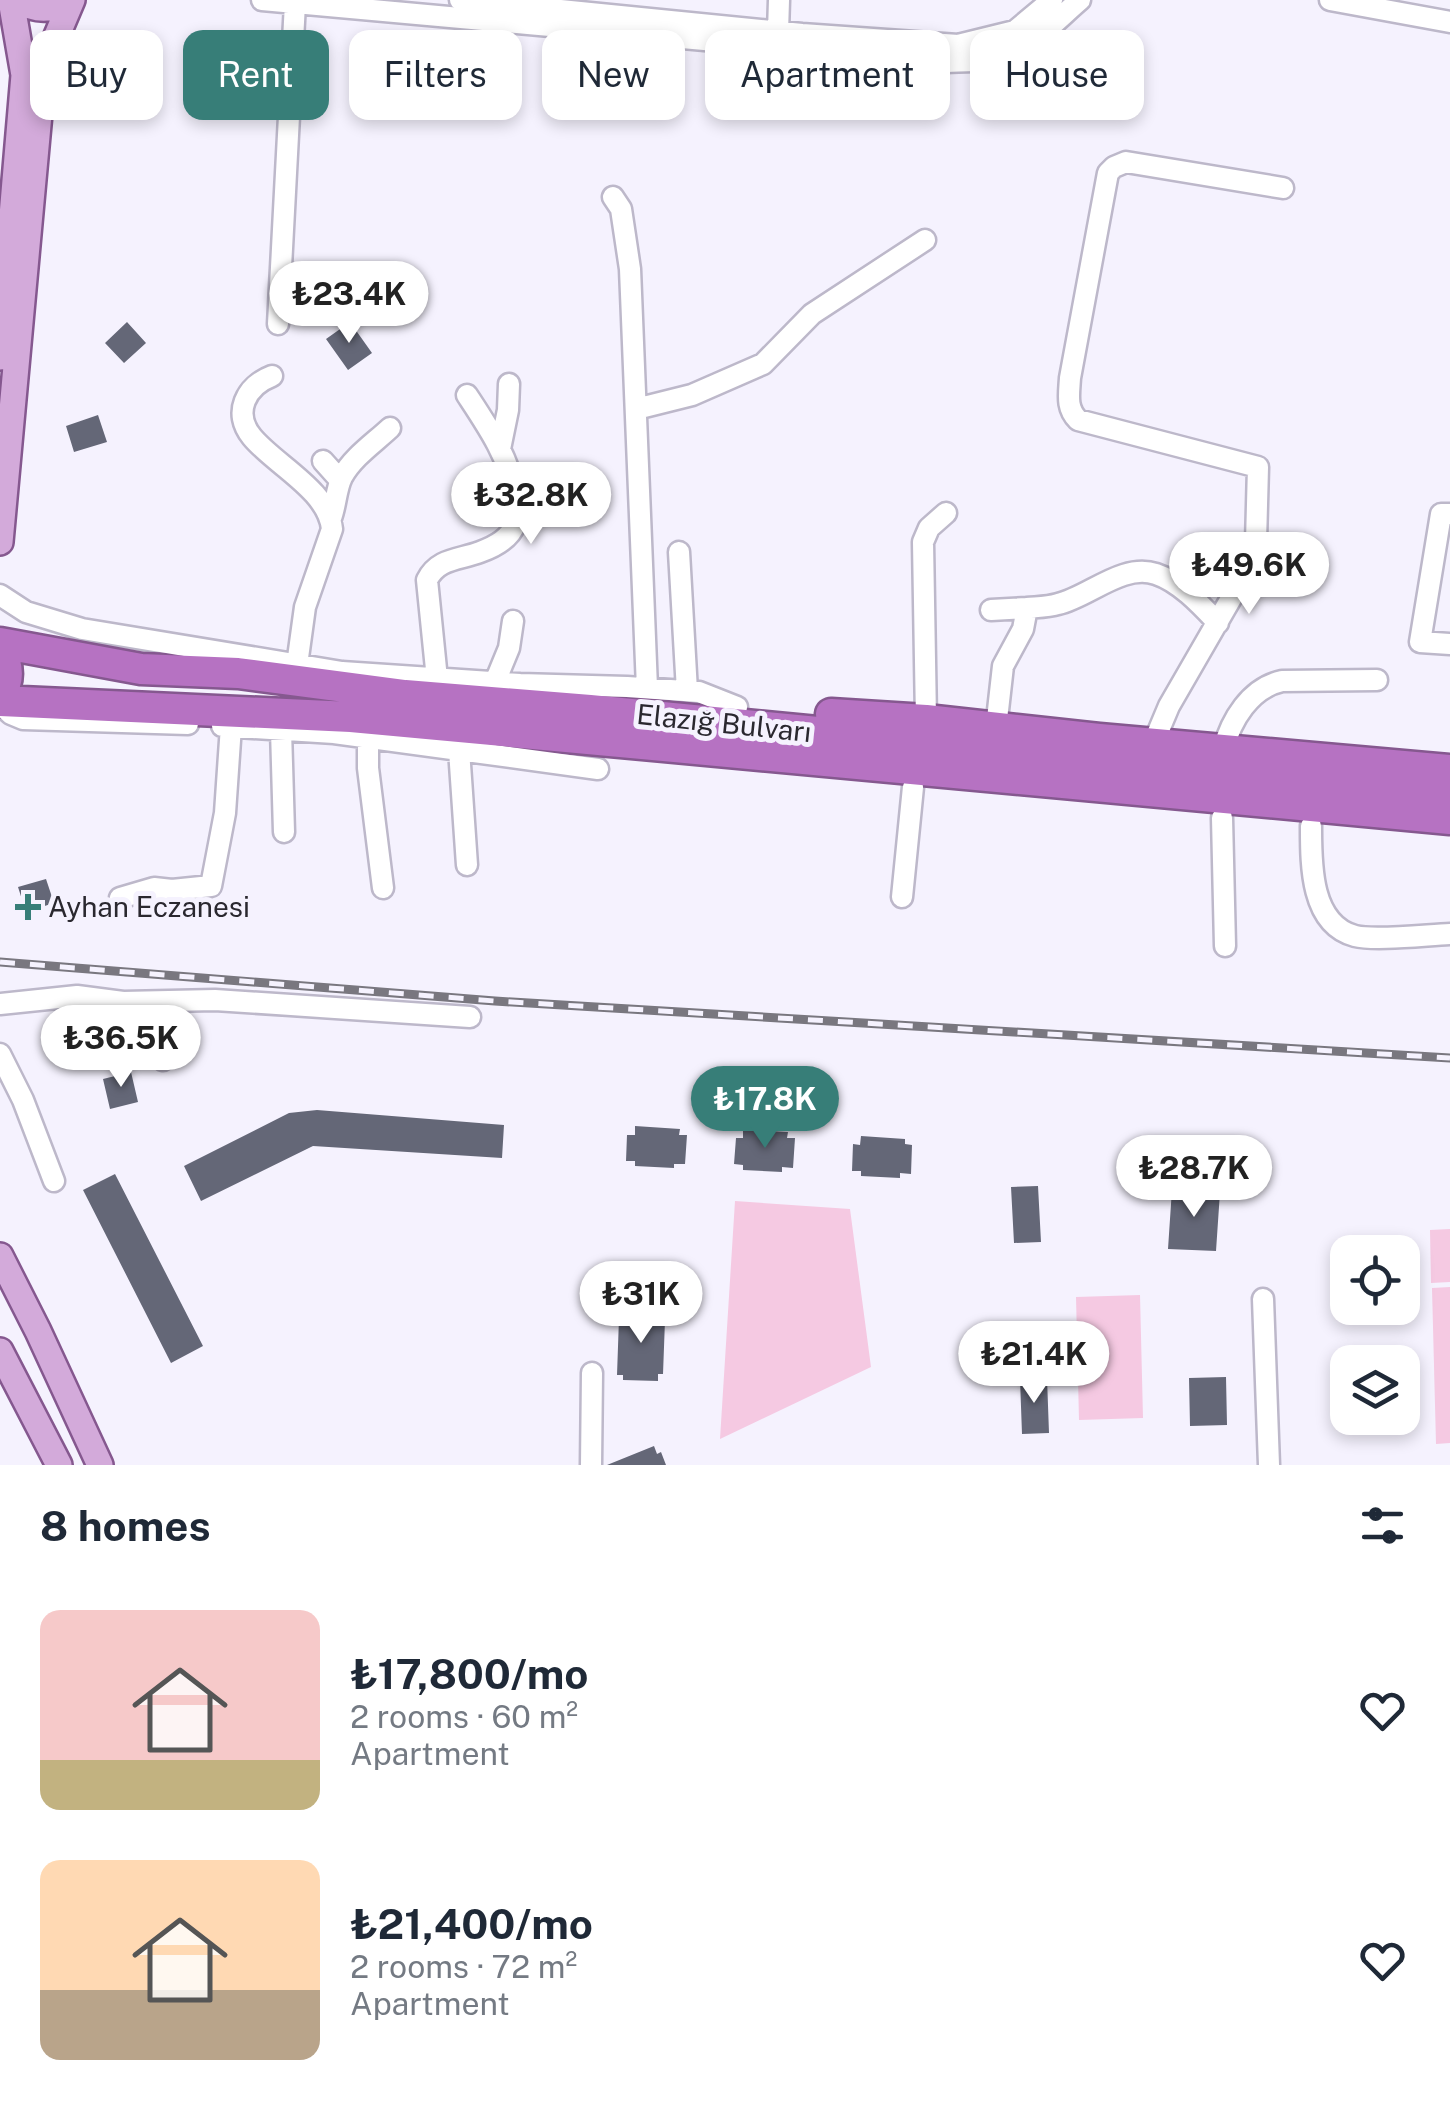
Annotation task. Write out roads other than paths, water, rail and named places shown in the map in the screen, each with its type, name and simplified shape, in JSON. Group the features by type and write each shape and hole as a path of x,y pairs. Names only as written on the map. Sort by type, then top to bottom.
{"highway":[{"path":"0,647 7,664 7,678 0,700"},
{"name":"Elazığ Bulvarı","path":"0,647 140,669 238,672 404,695 1450,793"},
{"name":"Elazığ Bulvarı","path":"0,700 350,718 1450,819"},
{"path":"590,710 737,707 926,720 1450,770"},
{"path":"736,754 847,779 913,787 1450,839"}],"main road":[{"path":"15,0 44,10 70,0"},
{"path":"0,357 24,75 15,0"},
{"path":"0,542 39,114 50,52 70,0"},
{"path":"0,1256 100,1465"},
{"path":"0,1351 59,1465"}],"street":[{"path":"262,0 947,62 1011,54 1080,0"},
{"path":"460,0 758,30"},
{"path":"778,30 779,0"},
{"path":"950,45 1014,31 1052,0"},
{"path":"1330,0 1450,22"},
{"path":"278,324 295,3"},
{"path":"1153,744 1169,706 1218,623 1256,542 1258,467 1078,420 1071,414 1070,378 1108,174 1126,162 1283,188"},
{"path":"613,197 621,209 630,269 647,688"},
{"path":"636,410 692,395 763,364 812,314 925,240"},
{"path":"272,376 259,381 245,396 241,413 245,428 319,500 331,518"},
{"path":"500,449 509,384"},
{"path":"437,679 427,580 433,569 447,560 478,553 504,540 515,527 518,512 511,472 467,395"},
{"path":"296,665 306,607 332,529 340,480 354,461 390,428"},
{"path":"323,461 340,480"},
{"path":"926,720 923,542 929,528 946,512"},
{"path":"1450,514 1441,514 1420,642 1450,644"},
{"path":"679,552 687,691"},
{"path":"991,610 1060,604 1120,577 1141,572 1172,582 1218,623"},
{"path":"0,595 26,612 82,629 342,672 699,692 737,707"},
{"path":"996,728 1003,666 1023,628 1026,608"},
{"path":"495,682 514,620"},
{"path":"1222,750 1247,702 1270,684 1376,680"},
{"path":"0,700 11,714 23,719 281,730 598,769"},
{"path":"120,898 154,888 211,886 225,813 230,726"},
{"path":"281,730 284,832"},
{"path":"368,738 383,888"},
{"path":"459,750 467,865"},
{"path":"902,896 913,787"},
{"path":"1222,818 1225,946"},
{"path":"1311,826 1318,897 1325,914 1338,928 1360,937 1450,934"},
{"path":"0,1004 77,996 114,1001 215,1000 470,1017"},
{"path":"114,1001 163,1060"},
{"path":"0,1054 23,1100 54,1181"},
{"path":"1263,1298 1269,1465"},
{"path":"591,1465 592,1373"}],"railway":[{"path":"0,962 495,1001 1450,1058"}],"place":[{"name":"Ayhan Eczanesi","path":"28,907"}]}
